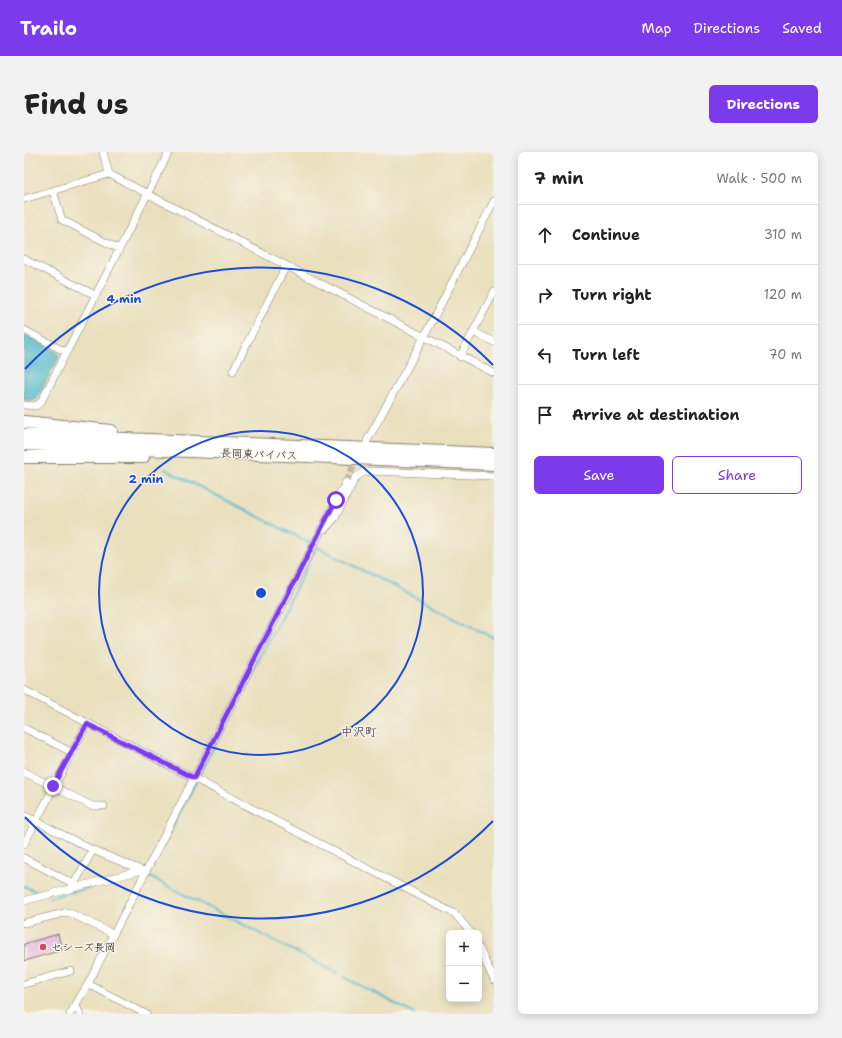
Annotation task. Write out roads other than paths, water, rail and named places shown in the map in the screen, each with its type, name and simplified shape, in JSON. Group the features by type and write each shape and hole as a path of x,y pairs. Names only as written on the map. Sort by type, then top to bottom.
{"highway":[{"path":"24,422 152,434 272,440 400,451"},
{"name":"長岡東バイパス","path":"24,435 494,454"},
{"name":"長岡東バイパス","path":"24,444 494,464"},
{"path":"24,457 99,458 270,455"}],"street":[{"path":"103,152 109,174"},
{"path":"24,405 38,405 169,152"},
{"path":"24,199 109,174 460,357 494,373"},
{"path":"53,191 62,220 118,249"},
{"path":"367,441 424,337 494,201"},
{"path":"24,259 96,295"},
{"path":"232,371 286,266"},
{"path":"460,357 494,292"},
{"path":"24,330 66,352"},
{"path":"474,332 494,342"},
{"path":"321,529 326,529 335,518 355,478 364,472 372,471 494,476"},
{"path":"70,1014 88,984 144,871 196,779 346,482"},
{"path":"24,690 455,914 468,930"},
{"path":"24,844 53,786 87,724"},
{"path":"24,728 71,752"},
{"path":"24,772 92,806 104,806"},
{"path":"24,815 93,850 144,871"},
{"path":"74,886 93,850"},
{"path":"24,858 74,886"},
{"path":"24,901 74,886 144,871"},
{"path":"24,923 68,912 113,934"},
{"path":"482,954 494,980"},
{"path":"24,984 71,971"},
{"path":"88,984 146,1014"},
{"path":"76,1006 80,1014"}],"water":[{"path":"24,334 57,352 59,357 36,400 24,400"}],"waterway":[{"path":"165,469 310,543"},
{"path":"198,778 317,547 494,638"},
{"path":"152,867 196,782"},
{"path":"48,898 139,875"},
{"path":"148,876 337,973"},
{"path":"24,886 39,893"},
{"path":"344,977 415,1014"}],"tunnel":[{"path":"346,482 359,455"}],"place":[{"name":"セシーズ長岡","path":"43,947"}],"district":[{"name":"中沢町","path":"359,732"}]}
